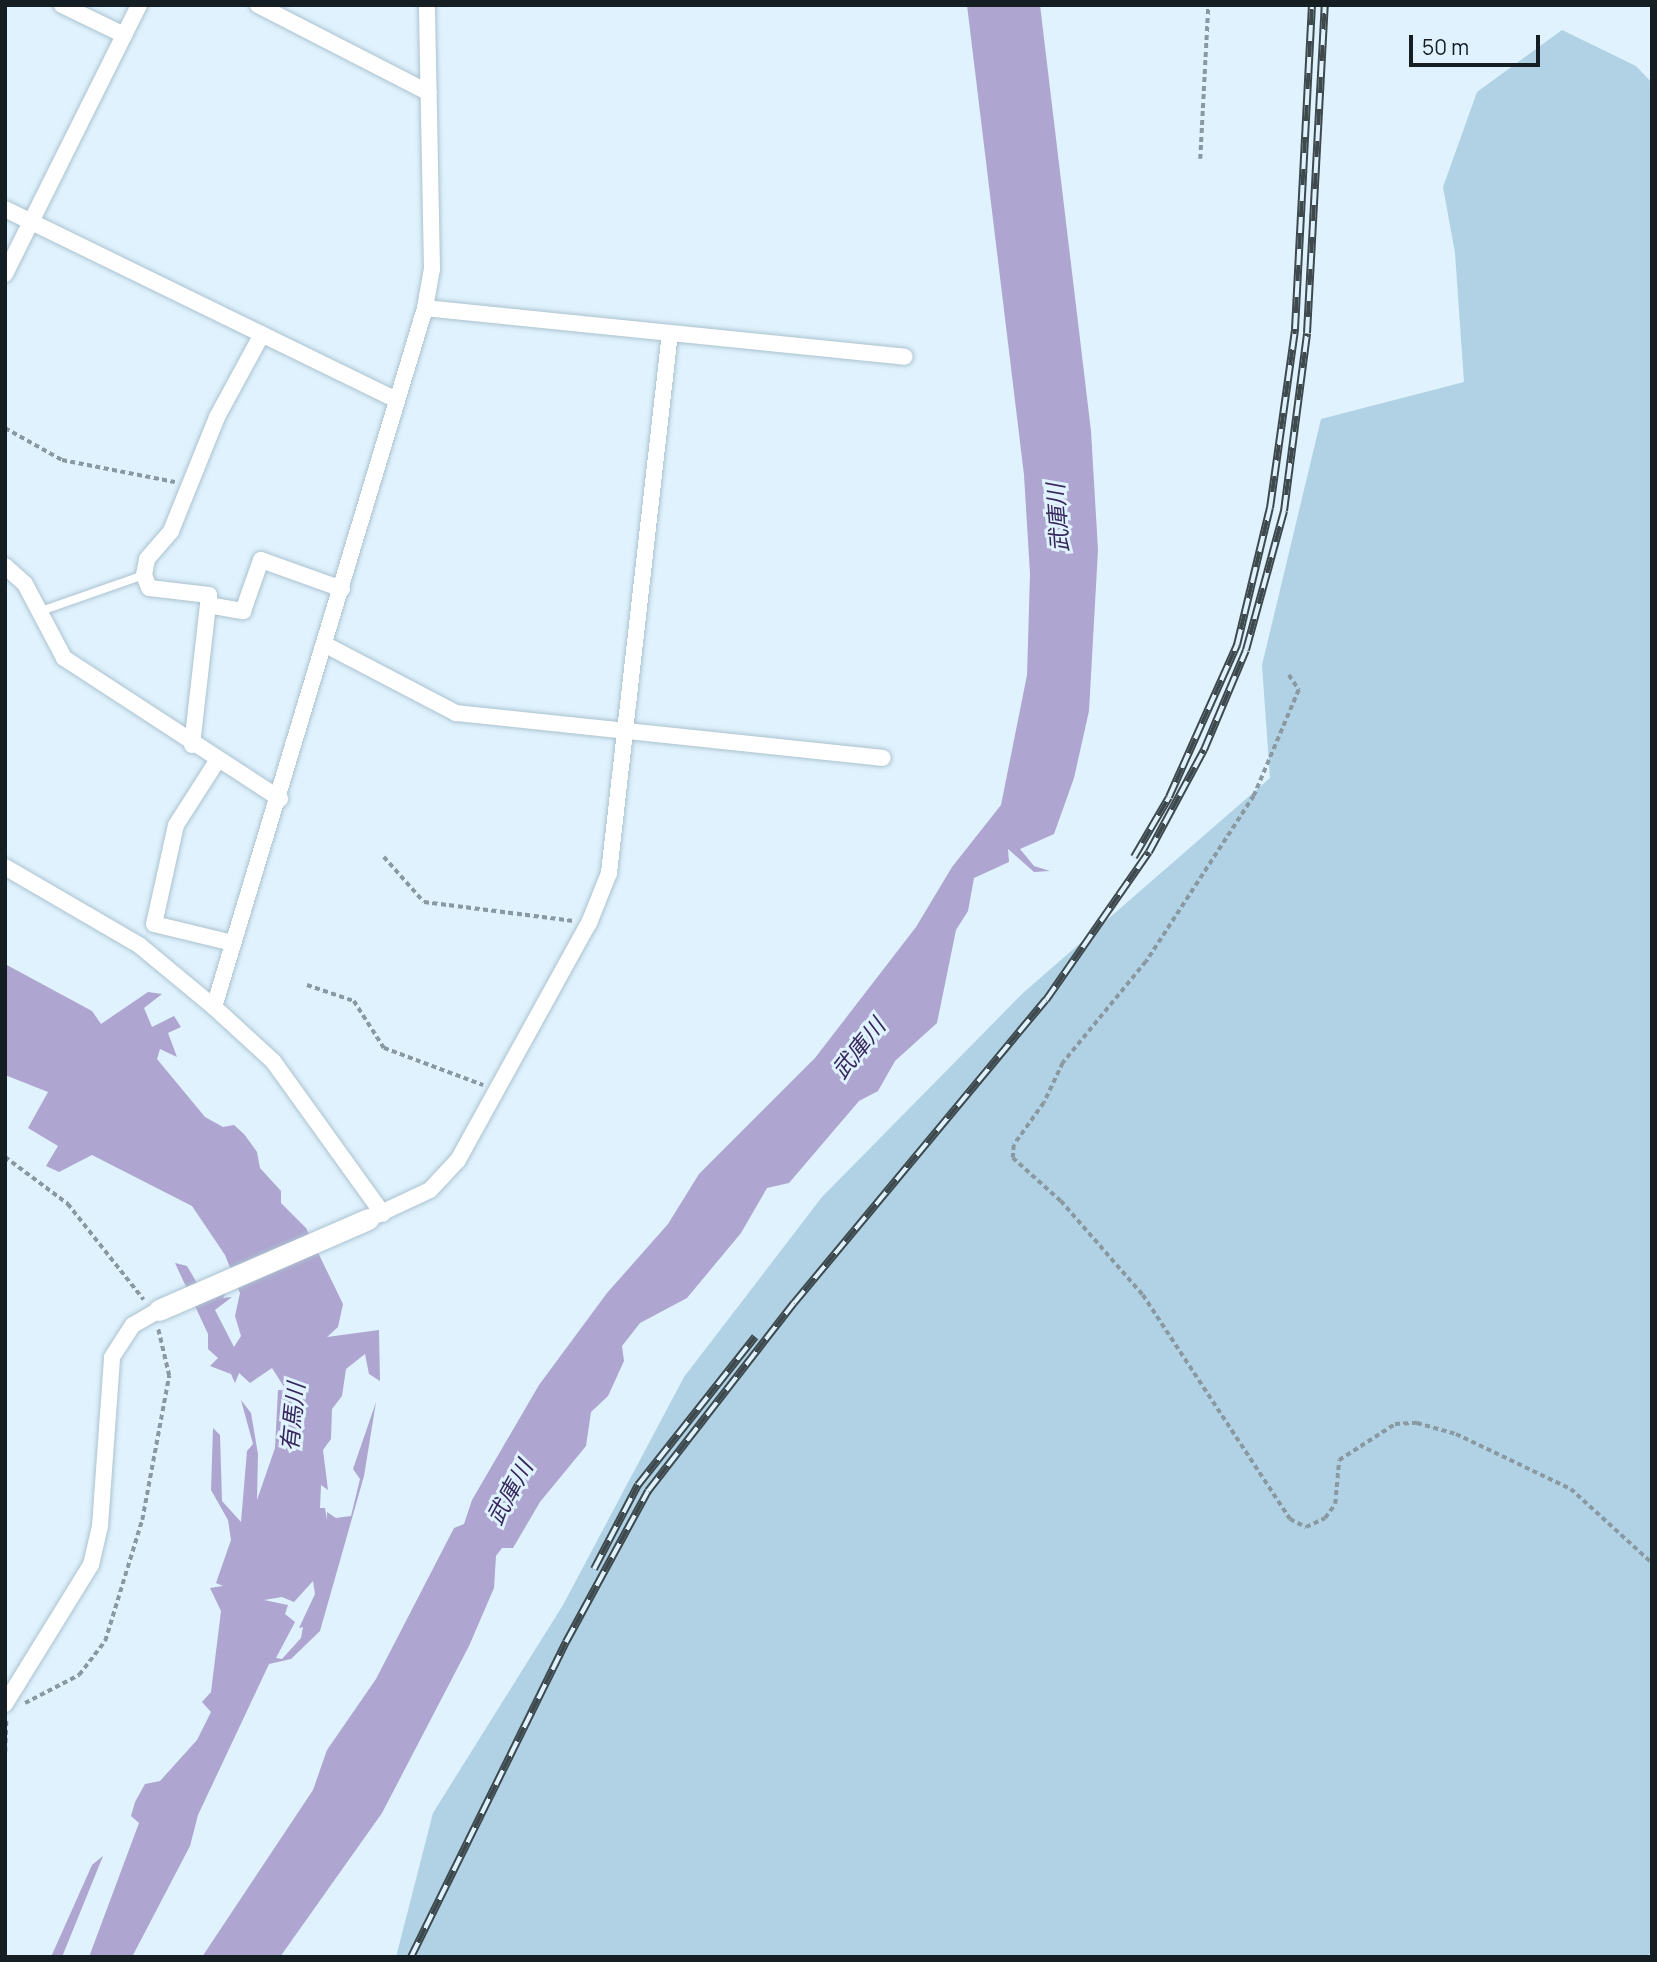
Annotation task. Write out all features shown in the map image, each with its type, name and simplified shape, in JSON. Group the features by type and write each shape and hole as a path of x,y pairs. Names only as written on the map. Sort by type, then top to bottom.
{"street":[{"path":"62,5 124,36"},
{"path":"5,274 139,5"},
{"path":"258,5 429,93"},
{"path":"214,1007 254,863 280,799 425,308 432,270 426,5"},
{"path":"5,209 397,400"},
{"path":"425,308 905,357"},
{"path":"5,1704 91,1565 100,1526 112,1357 133,1325 159,1310 430,1190 458,1160 589,923 610,873 670,333"},
{"path":"192,745 209,595 149,588 144,575 147,559 171,531 217,417 262,334"},
{"path":"208,605 243,611 261,560 342,589"},
{"path":"5,566 41,611 64,658 192,745 280,799"},
{"path":"326,645 456,713 883,758"},
{"path":"217,761 176,825 154,924 233,943"},
{"path":"5,867 139,945 214,1007 281,1070 375,1216"}],"lane":[{"path":"41,611 144,575"}],"path":[{"path":"1200,159 1208,5"},
{"path":"5,428 62,460 189,485"},
{"path":"1289,675 1299,690 1254,796 1146,962 1063,1063 1044,1103 1014,1145 1013,1158 1061,1201 1143,1295 1290,1519 1306,1527 1325,1518 1335,1504 1339,1461 1395,1424 1417,1423 1456,1434 1571,1489 1652,1563"},
{"path":"384,857 424,902 589,923"},
{"path":"307,985 354,1001 384,1048 497,1090"},
{"path":"5,1718 5,1752"}],"shaded area":[{"path":"1562,30 1636,66 1652,83 1652,1952 1645,1957 396,1957 433,1813 563,1605 684,1377 822,1197 1023,993 1270,778 1262,665 1321,419 1464,382 1455,253 1443,187 1477,92"}],"water":[{"name":"武庫川","path":"967,5 1040,5 1091,431 1098,550 1089,711 1074,778 1054,834 1020,849 1034,866 1050,871 1034,872 1008,849 1009,862 974,878 968,911 956,930 937,1023 895,1061 878,1091 859,1101 789,1183 767,1188 741,1233 687,1298 640,1323 622,1346 624,1361 608,1396 591,1412 586,1446 540,1502 513,1548 502,1548 496,1556 494,1588 469,1646 382,1813 280,1957 202,1957 313,1790 327,1750 376,1679 454,1528 464,1524 472,1500 539,1385 607,1293 668,1224 699,1174 815,1058 916,927 952,867 1001,805 1027,675 1030,574 1024,475"},
{"name":"有馬川","path":"5,964 92,1011 101,1024 148,992 162,994 144,1008 152,1027 174,1016 181,1027 168,1033 177,1057 160,1049 157,1059 205,1117 223,1127 234,1125 244,1134 257,1152 260,1168 281,1191 281,1203 306,1228 343,1304 338,1327 327,1337 379,1330 380,1381 369,1374 365,1354 346,1369 342,1396 332,1409 331,1439 323,1450 328,1490 321,1485 320,1508 325,1508 327,1520 327,1512 336,1518 351,1516 360,1479 353,1469 376,1402 364,1476 320,1631 291,1659 269,1664 198,1815 190,1846 132,1957 89,1957 139,1823 131,1816 135,1802 145,1784 160,1781 197,1740 211,1712 202,1702 211,1692 221,1611 210,1588 223,1586 216,1583 231,1540 228,1520 211,1490 213,1428 220,1435 222,1501 241,1522 247,1451 253,1444 241,1400 251,1413 258,1454 257,1500 275,1448 278,1390 286,1390 272,1368 250,1383 239,1373 235,1383 231,1374 210,1366 218,1358 208,1349 208,1334 175,1263 187,1266 204,1295 229,1288 223,1298 232,1297 215,1310 234,1347 241,1336 235,1316 240,1293 225,1255 192,1206 92,1155 59,1172 46,1166 58,1146 28,1128 48,1092 5,1075","holes":["313,1581 315,1594 299,1628 303,1627 301,1638 282,1659 276,1658 295,1622 285,1614 288,1605 264,1600 282,1597 294,1602"]},
{"path":"103,1856 62,1957 51,1957 92,1865"}],"railway":[{"path":"1134,857 1169,797 1237,645 1270,508 1295,329 1312,5"},
{"path":"411,1957 566,1642 648,1491 794,1303 1046,1000 1149,852 1204,750 1246,650 1284,511 1307,333 1325,5"},
{"path":"594,1569 638,1485 755,1337"}]}
